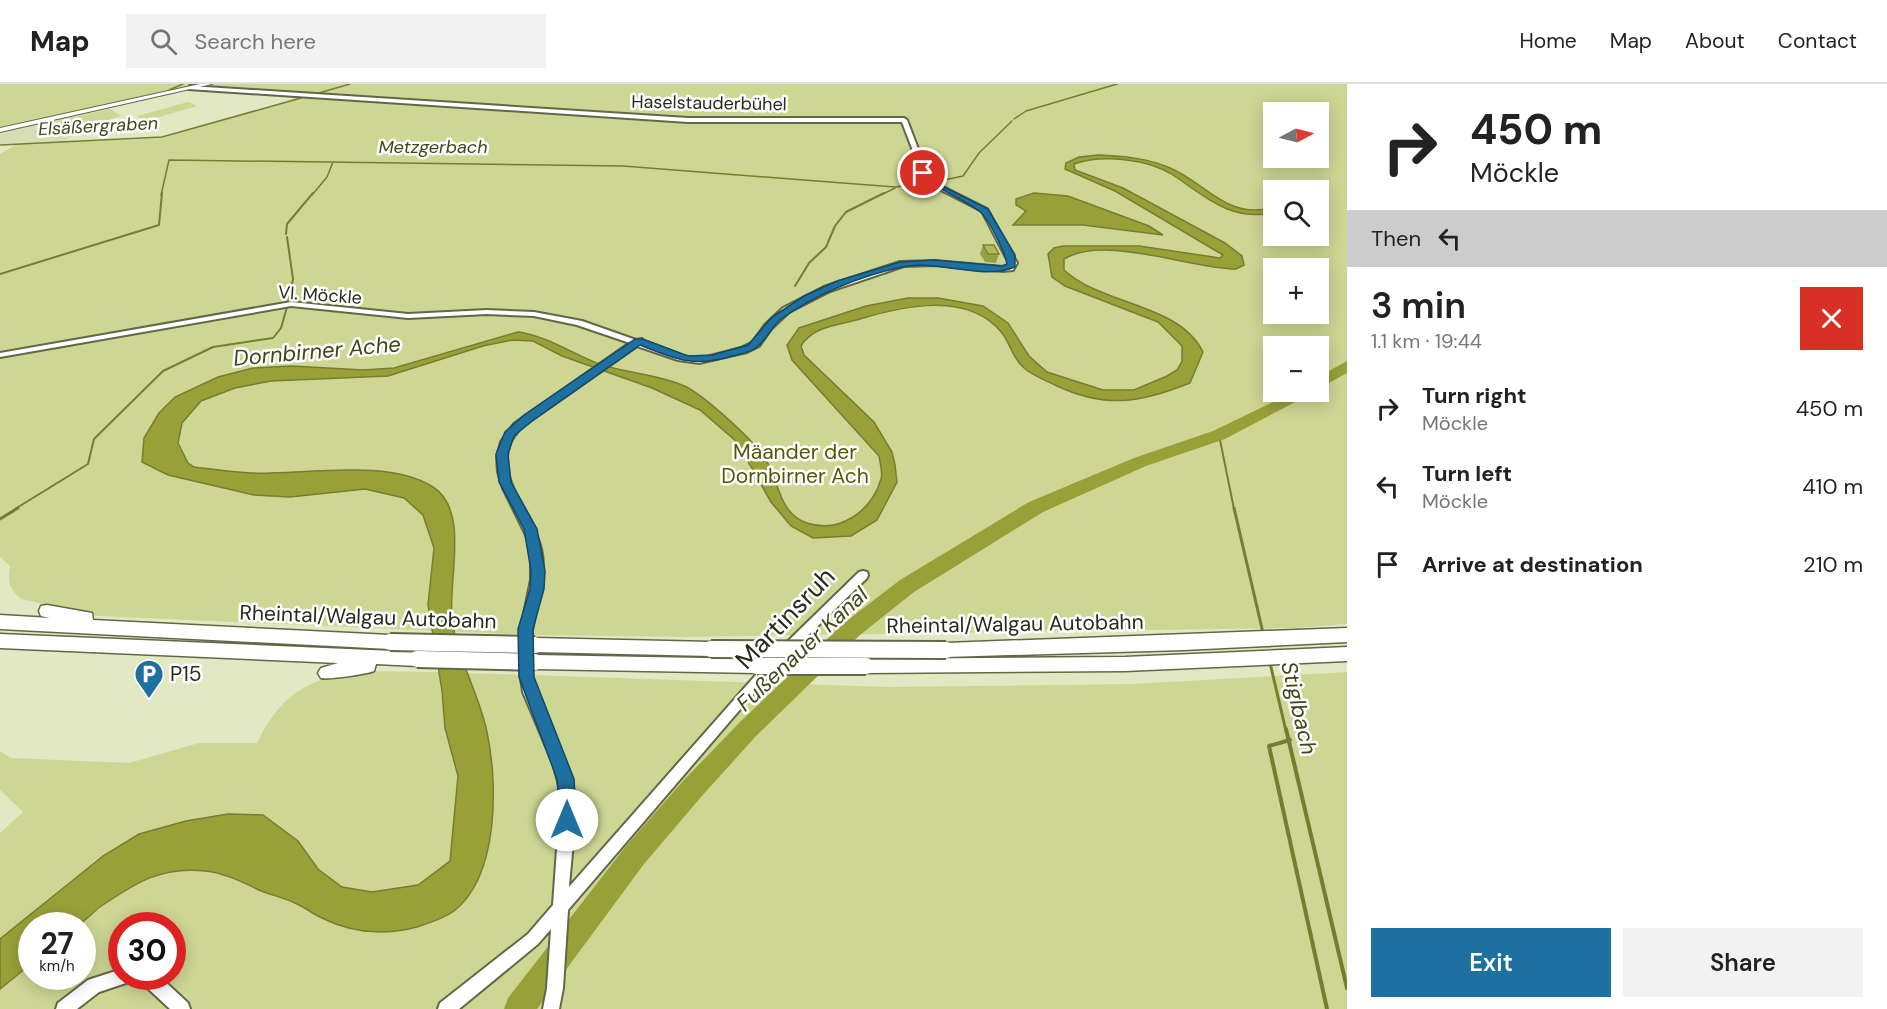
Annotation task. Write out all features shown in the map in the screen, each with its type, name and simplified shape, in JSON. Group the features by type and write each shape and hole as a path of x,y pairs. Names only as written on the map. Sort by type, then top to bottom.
{"highway":[{"path":"47,611 142,629"},
{"name":"Rheintal/Walgau Autobahn","path":"0,622 142,629 389,655 406,666 417,659 535,654"},
{"name":"Rheintal/Walgau Autobahn","path":"712,657 1117,645 1347,635"},
{"name":"Rheintal/Walgau Autobahn","path":"0,641 389,655 535,654 1125,664 1347,654"},
{"path":"327,673 389,655"},
{"path":"1291,657 1324,664 1347,664"}],"main road":[{"path":"0,130 209,84"}],"street":[{"name":"Haselstauderbühel","path":"190,88 688,120 904,120"},
{"name":"VI. Möckle","path":"0,355 291,304 408,316 487,312 534,314 579,323 639,341 687,360 713,359 751,347 776,319 808,298 840,284 903,264 934,263 1003,269 1012,266 1010,255 985,210 941,188 924,176 904,120"},
{"path":"551,1009 555,988 568,793 560,761 526,677 526,629 537,589 536,552 530,529 505,482 502,454 509,435 517,426 639,341"},
{"name":"Martinsruh","path":"446,1009 533,939 805,629 863,575"},
{"path":"64,1009 94,986 108,981"},
{"path":"162,990 182,1009"}],"shaded area":[{"path":"64,118 73,135 63,142 0,144 0,131"},
{"path":"1116,156 1153,162 1183,175 1230,205 1243,209 1263,209 1263,214 1257,215 1231,210 1208,199 1173,175 1151,165 1111,159 1074,164 1075,170 1123,188 1225,243 1242,256 1244,265 1236,269 1217,268 1125,251 1081,252 1064,259 1064,270 1080,282 1159,314 1192,336 1203,352 1190,383 1155,395 1122,401 1090,398 1073,393 1026,370 1016,359 1002,333 988,320 972,311 953,307 934,305 896,310 819,330 806,339 801,346 804,355 874,422 892,452 895,465 897,482 877,520 851,536 813,538 791,526 771,502 737,442 700,410 652,388 562,356 533,341 513,340 483,346 388,376 271,381 235,388 201,401 182,423 178,443 188,463 194,467 251,473 369,470 415,478 433,487 444,498 451,512 454,528 452,617 454,632 479,703 491,753 492,828 480,875 469,895 450,914 417,927 392,932 368,932 345,927 233,878 205,871 189,870 149,878 94,912 34,912 103,856 139,834 186,821 228,814 263,815 298,841 318,869 342,887 372,892 418,885 450,861 458,776 445,728 442,691 428,605 434,548 423,515 404,498 365,489 290,497 254,495 168,475 142,462 144,438 159,413 175,397 218,377 253,368 292,366 363,370 394,368 518,332 529,334 602,365 663,379 690,389 726,417 758,449 769,466 784,504 790,512 807,523 820,526 832,525 853,517 863,509 877,490 882,474 879,456 792,360 787,345 799,328 866,306 908,298 938,298 983,306 1008,323 1029,356 1047,372 1103,390 1134,390 1177,370 1182,361 1182,346 1158,322 1065,286 1052,277 1048,254 1054,248 1063,246 1139,246 1220,258 1223,255 1115,191 1065,169 1066,163 1079,157"},
{"path":"1034,193 1068,196 1149,226 1163,235 1083,225 1013,225 1026,211 1016,205 1016,199"},
{"path":"18,924 18,974 0,989 0,939"}],"green space":[{"path":"0,84 204,84 0,128"},
{"name":"Mäander der Dornbirner Ach","path":"213,84 1347,84 1347,624 1297,628 679,637 534,635 97,616 21,599 10,584 10,566 0,557 0,154 17,144 162,138 296,98 194,88"},
{"path":"188,102 197,106 145,121 137,116"},
{"path":"110,109 121,116 79,129 69,118"},
{"path":"359,671 439,672 445,728 458,776 450,861 418,885 372,892 342,887 317,867 298,841 263,815 228,814 186,821 139,834 75,878 33,912 18,912 18,924 0,939 0,833 23,812 0,790 0,751 11,758 129,763 199,743 257,743 266,726 286,701 310,685"},
{"path":"1347,672 1347,1009 0,1009 0,989 18,974 18,990 96,990 95,912 125,890 162,872 186,869 209,871 243,881 299,904 341,927 370,933 401,931 473,888 487,856 493,814 487,731 467,673 887,687 1133,684"}],"building":[{"path":"983,245 994,245 999,254 988,254"}],"waterway":[{"path":"169,90 183,84"},
{"name":"Elsäßergraben","path":"312,95 350,84"},
{"name":"Metzgerbach","path":"1014,119 1026,111 1117,84"},
{"name":"Elsäßergraben","path":"0,145 162,137 301,98"},
{"name":"Metzgerbach","path":"935,182 963,176 979,153 1012,121"},
{"name":"Metzgerbach","path":"161,195 169,160 333,162"},
{"path":"312,195 327,177 333,162"},
{"name":"Metzgerbach","path":"333,162 623,166 895,187 928,183"},
{"path":"881,195 895,188"},
{"name":"Metzgerbach","path":"0,274 159,225 162,193"},
{"path":"286,234 287,224 313,193"},
{"path":"795,286 809,263 826,247 835,226 846,212 884,193"},
{"path":"287,237 293,279 288,302"},
{"name":"Dornbirner Ache","path":"15,509 88,464 94,439 163,371 213,347 273,338 281,328 287,307"},
{"name":"Fußenauer Kanal","path":"1329,377 1347,366"},
{"name":"Fußenauer Kanal","path":"519,1009 635,855 692,789 748,729 852,629 907,586 1036,507 1140,462 1219,435 1286,402"},
{"name":"Stiglbach","path":"1219,435 1234,509"},
{"path":"0,519 18,508"},
{"name":"Stiglbach","path":"1234,508 1263,633"},
{"name":"Stiglbach","path":"1270,663 1286,731"},
{"name":"Stiglbach","path":"1286,729 1289,740"},
{"name":"Stiglbach","path":"1289,740 1347,988"},
{"path":"1289,740 1269,746 1327,1009"}],"place":[{"name":"P15","path":"149,700"}],"route":[{"path":"567,820 566,779 526,677 526,629 537,589 538,571 530,529 505,482 502,469 505,442 517,426 639,341 687,360 713,359 737,353 756,344 768,327 786,310 808,298 840,284 903,264 919,262 1003,269 1012,266 1010,255 985,210 941,188 923,173"}]}
